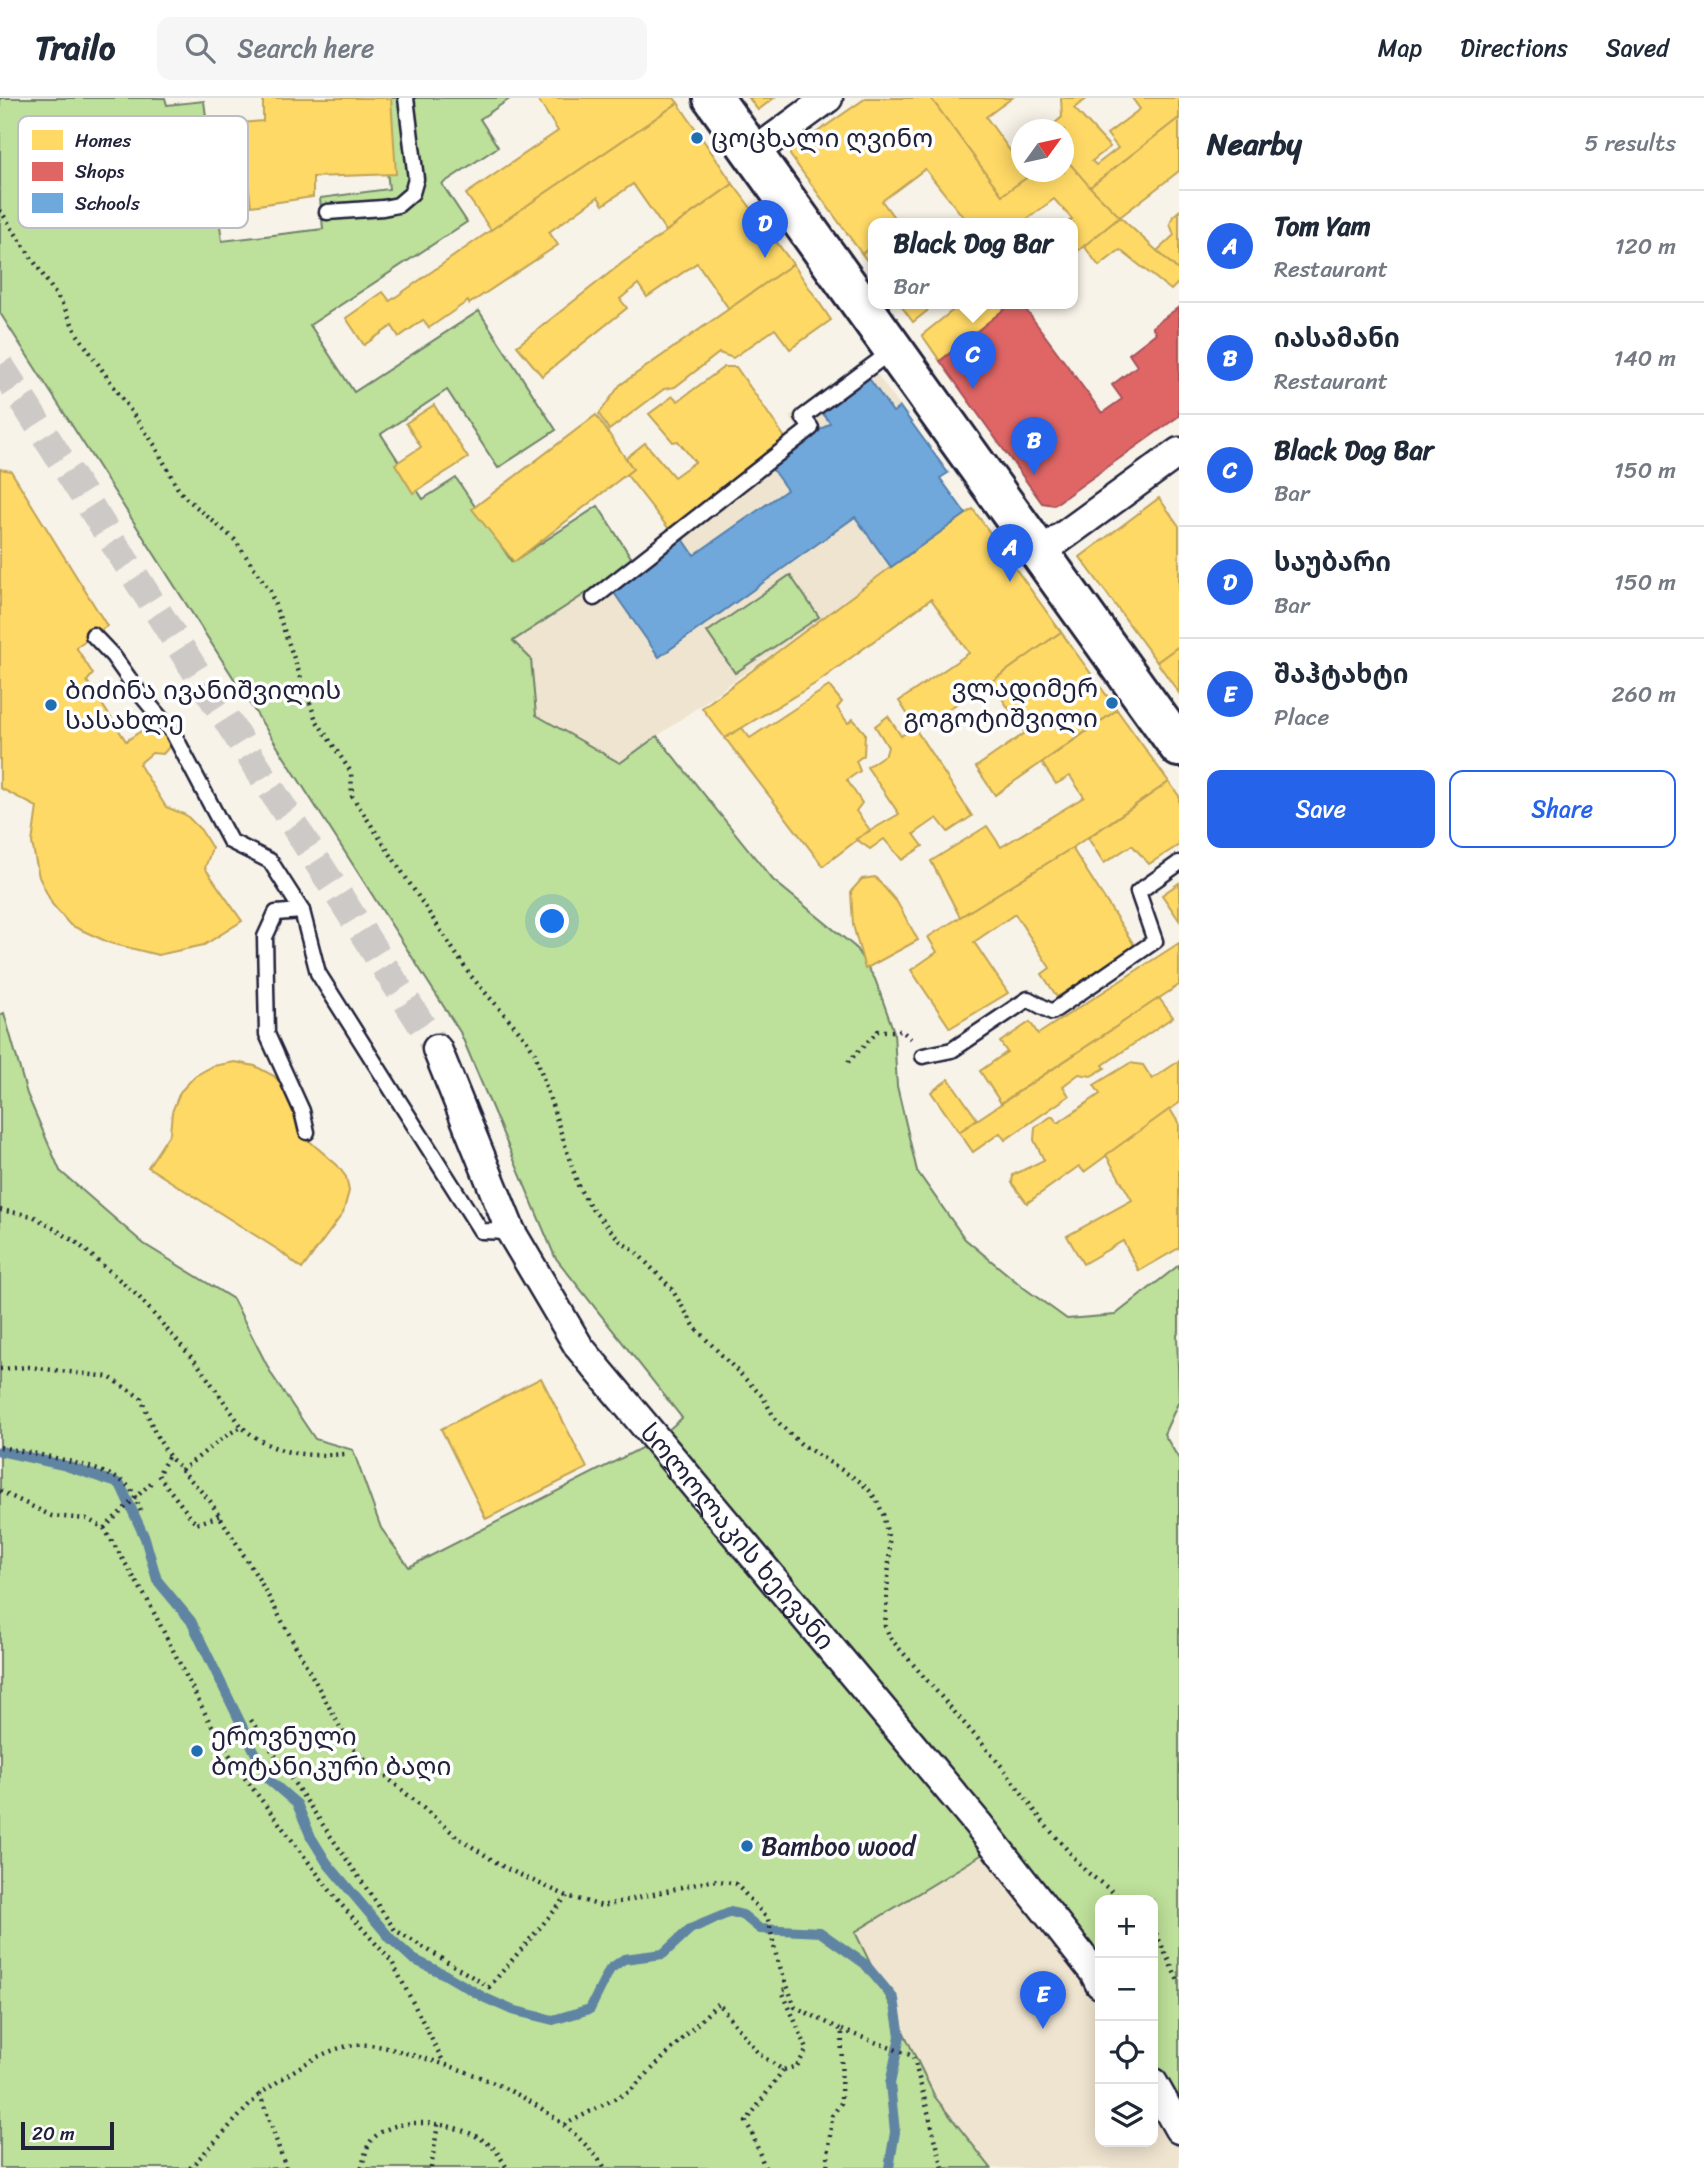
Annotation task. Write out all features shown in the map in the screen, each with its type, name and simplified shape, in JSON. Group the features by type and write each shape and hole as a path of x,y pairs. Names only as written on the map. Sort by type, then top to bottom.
{"main road":[{"path":"713,98 1179,747"}],"street":[{"path":"753,153 828,98"},
{"path":"1040,553 1179,452"},
{"name":"სოლოლაკის ხეივანი","path":"436,1049 511,1232 579,1347 978,1824 1095,1974"},
{"path":"1154,2084 1179,2129"}],"lane":[{"path":"327,212 398,205 412,193 416,179 406,98"},
{"path":"594,598 811,428 803,418 894,349"},
{"path":"93,635 113,656 173,733 230,841 270,861 302,911 318,973 481,1231 511,1232"},
{"path":"923,1056 952,1050 1028,999 1052,1012 1155,941 1138,892 1179,863"},
{"path":"302,911 276,914 265,937 265,1011 267,1034 302,1111 307,1132"}],"path":[{"path":"0,210 64,307 77,334 154,444 177,487 185,498 235,540 270,591 316,720 351,772 352,796 470,975 526,1039 535,1054 584,1198 621,1242 636,1252 671,1288 696,1329 755,1389 775,1419 801,1444 869,1490 883,1514 890,1546 885,1626 891,1639 1004,1769 1045,1826 1087,1872 1117,1895"},
{"path":"848,1062 878,1031 902,1031 915,1042 923,1056"},
{"path":"0,1210 33,1216 76,1242 138,1296 199,1366 242,1427 257,1441 290,1454 345,1454"},
{"path":"0,1369 29,1367 109,1377 141,1398 155,1433 169,1457 210,1501 260,1581 351,1747 460,1839 506,1868 567,1896 602,1906 714,1880 736,1884 768,1919 777,1959 796,2007 842,2030 912,2056 943,2168"},
{"path":"181,1470 201,1457 228,1433 242,1427"},
{"path":"0,1447 117,1478 130,1487 142,1514"},
{"path":"104,1528 156,1478 169,1457"},
{"path":"156,1478 196,1524 219,1516"},
{"path":"0,1491 52,1516 87,1519 104,1528 148,1601 208,1719 238,1769 338,1900 392,1962 444,2063"},
{"path":"251,1720 395,1930 489,1987 567,1896"},
{"path":"1158,1938 1179,1983"},
{"path":"765,2168 746,2122 783,2070 797,2066 807,2049 782,1991 788,1987"},
{"path":"564,2125 630,2091 718,2003 759,2054 783,2070"},
{"path":"827,2168 832,2116 841,2103 842,2030"},
{"path":"190,2168 260,2094 308,2062 350,2046 373,2044 464,2069 546,2110 591,2148 605,2168"},
{"path":"260,2094 286,2168"},
{"path":"361,2168 370,2142 388,2129 417,2122 438,2124 474,2134 493,2147 507,2168"},
{"path":"431,2168 438,2124"}],"shaded area":[{"path":"866,359 948,473 940,479 966,514 620,763 536,715 531,659 513,641 634,562 802,436 789,416"},
{"path":"996,1846 1095,1977 1095,2147 1158,2147 1158,2092 1179,2129 1179,2168 991,2168 935,2097 855,1932"}],"green space":[{"path":"0,98 165,98 167,105 204,101 206,116 18,116 18,228 220,228 222,241 323,229 320,198 389,189 379,98 511,98 480,119 498,147 442,184 467,222 310,325 354,392 479,311 556,430 498,468 447,390 381,434 423,499 456,478 512,562 598,506 634,562 513,641 531,659 536,715 620,763 657,736 773,880 855,947 875,979 894,1032 897,1086 917,1171 965,1239 1024,1288 1067,1319 1115,1315 1179,1265 1179,1401 1164,1434 1179,1459 1179,2129 1158,2092 1158,1895 1095,1895 1095,1977 996,1846 855,1932 935,2097 991,2168 0,2168 0,1015 4,1013 27,1094 60,1171 144,1244 233,1299 272,1375 315,1439 353,1450 381,1528 409,1567 657,1440 682,1418 555,1257 460,1032 0,313"},
{"path":"790,575 819,617 735,673 707,632"}],"building: Homes":[{"path":"263,98 391,98 396,174 313,177 313,197 251,206 248,181 248,122 263,121"},
{"path":"537,98 674,98 678,103 491,230 466,194 558,131"},
{"path":"749,98 774,98 758,110"},
{"path":"866,98 931,98 1002,195 1020,182 1074,182 1074,168 1120,217 1078,251 1078,218 1071,218 1054,199 1029,218 964,218 925,169 882,201 894,218 868,218 868,249 862,254 790,155 790,151"},
{"path":"931,98 1012,98 986,117 1011,152 1011,182 1020,182 1002,195"},
{"path":"1061,98 1088,98 1074,108 1110,147 1092,161 1096,165 1118,148 1107,134 1140,109 1132,98 1179,98 1179,118 1090,187 1074,169 1074,119 1060,119 1062,117"},
{"path":"678,103 733,184 666,231 633,184 603,205 598,197 549,232 558,245 469,304 468,301 429,328 423,320 399,337 392,326 364,345 346,318 383,292 390,301"},
{"path":"1179,118 1179,171 1120,217 1090,187"},
{"path":"733,184 793,264 729,309 697,263 647,297 638,284 620,299 627,308 542,376 517,346 622,263"},
{"path":"1179,211 1179,271 1157,251 1174,235 1170,224"},
{"path":"1120,217 1179,271 1179,282 1171,290 1120,250 1099,266 1084,246"},
{"path":"868,249 868,262 862,254"},
{"path":"793,264 831,320 790,349 775,329 733,358 719,353 675,387 664,389 609,430 599,414 620,385"},
{"path":"903,309 928,309 927,311 913,322"},
{"path":"954,309 1005,309 940,361 922,335"},
{"path":"724,367 736,367 786,439 669,529 626,474 633,469 626,458 645,443 674,477 695,462 678,441 673,442 649,414 673,396 678,401"},
{"path":"434,405 468,458 413,493 395,464 421,447 406,423"},
{"path":"596,415 633,469 514,562 472,509"},
{"name":"ბიძინა ივანიშვილის სასახლე","path":"0,469 11,471 107,626 76,647 93,674 87,681 126,741 144,729 164,732 170,737 170,746 163,754 152,753 139,764 166,807 186,815 201,830 212,848 205,868 242,921 204,945 158,955 110,943 70,925 52,904 39,877 32,843 37,807 0,788"},
{"path":"1159,498 1179,526 1179,646 1157,662 1080,557"},
{"path":"973,509 1061,632 991,682 917,729 899,701 969,653 931,599 818,682 725,738 702,708"},
{"path":"1061,632 1117,710 995,795 976,767 1025,733 991,682"},
{"path":"1179,646 1179,693 1157,662"},
{"path":"829,686 842,702 837,708 848,723 853,719 865,733 864,755 856,761 860,771 847,780 862,803 856,811 870,830 823,866 725,738 742,728 750,738"},
{"path":"1117,710 1169,782 1072,848 960,917 931,861 987,826 1001,847 1084,797 1070,776 1056,784 1042,763"},
{"path":"888,716 901,736 914,727 972,816 948,832 937,818 914,834 923,846 902,860 884,839 870,849 856,839 899,814 867,767 886,754 888,747 875,726"},
{"path":"1169,782 1179,796 1179,845 1149,864 1132,845 1104,863 1088,838"},
{"path":"1072,848 1136,948 1057,997 1042,974 1050,968 1015,914 974,942 1008,993 950,1028 911,970 937,952 928,937"},
{"path":"875,877 897,902 918,940 865,969 853,925 851,891 862,879"},
{"path":"1179,883 1179,920 1162,895"},
{"path":"1179,943 1179,985 1001,1103 980,1071 1007,1052 1000,1042 1030,1022 1038,1034"},
{"path":"1159,998 1173,1017 1103,1065 1105,1068 1091,1076 1079,1074 1063,1086 1069,1096 1005,1140 1000,1133 973,1152 959,1132"},
{"path":"1179,1061 1179,1103 1084,1172 1079,1166 1027,1203 1012,1183 1013,1175 1044,1160 1034,1140 1035,1127 1052,1116 1058,1123 1100,1094 1094,1085 1130,1063 1143,1065 1152,1079"},
{"path":"235,1062 255,1066 274,1076 289,1092 297,1111 299,1132 337,1165 346,1177 349,1191 343,1213 302,1269 280,1251 148,1167 170,1133 172,1112 180,1092 195,1076 213,1066"},
{"path":"949,1079 977,1119 959,1132 931,1092"},
{"path":"1170,1109 1179,1124 1179,1248 1139,1271 1123,1241 1083,1264 1067,1236 1132,1200 1106,1155"},
{"path":"541,1378 587,1468 486,1519 441,1429"}],"building: Shops":[{"path":"1179,307 1179,416 1054,505 1042,503 940,361 1005,309 1025,309 1102,413 1122,399 1112,385 1137,366 1129,354 1156,333 1152,327"}],"building: Schools":[{"path":"868,377 893,412 900,407 948,473 940,478 966,514 891,567 855,517 659,657 612,590 683,539 694,555 787,490 770,466 830,423 821,411"}],"waterway":[{"path":"0,1451 63,1465 120,1484 145,1538 157,1580 191,1621 268,1779 297,1804 311,1837 327,1863 390,1938 413,1959 512,2010 553,2020 590,2009 610,1969 624,1959 663,1954 690,1929 731,1912 743,1915 760,1929 820,1932 865,1964 894,1999 900,2036 890,2084 895,2132 889,2168"}],"tunnel":[{"path":"0,365 437,1049"}],"place":[{"name":"ცოცხალი ღვინო","path":"697,138"},
{"name":"საუბარი","path":"765,258"},
{"name":"Black Dog Bar","path":"973,389"},
{"name":"იასამანი","path":"1034,475"},
{"name":"Tom Yam","path":"1010,582"},
{"name":"ვლადიმერ გოგოტიშვილი","path":"1112,703"},
{"name":"ბიძინა ივანიშვილის სასახლე","path":"51,705"},
{"name":"ეროვნული ბოტანიკური ბაღი","path":"197,1751"},
{"name":"Bamboo wood","path":"747,1846"},
{"name":"შაჰტახტი","path":"1043,2029"}]}
